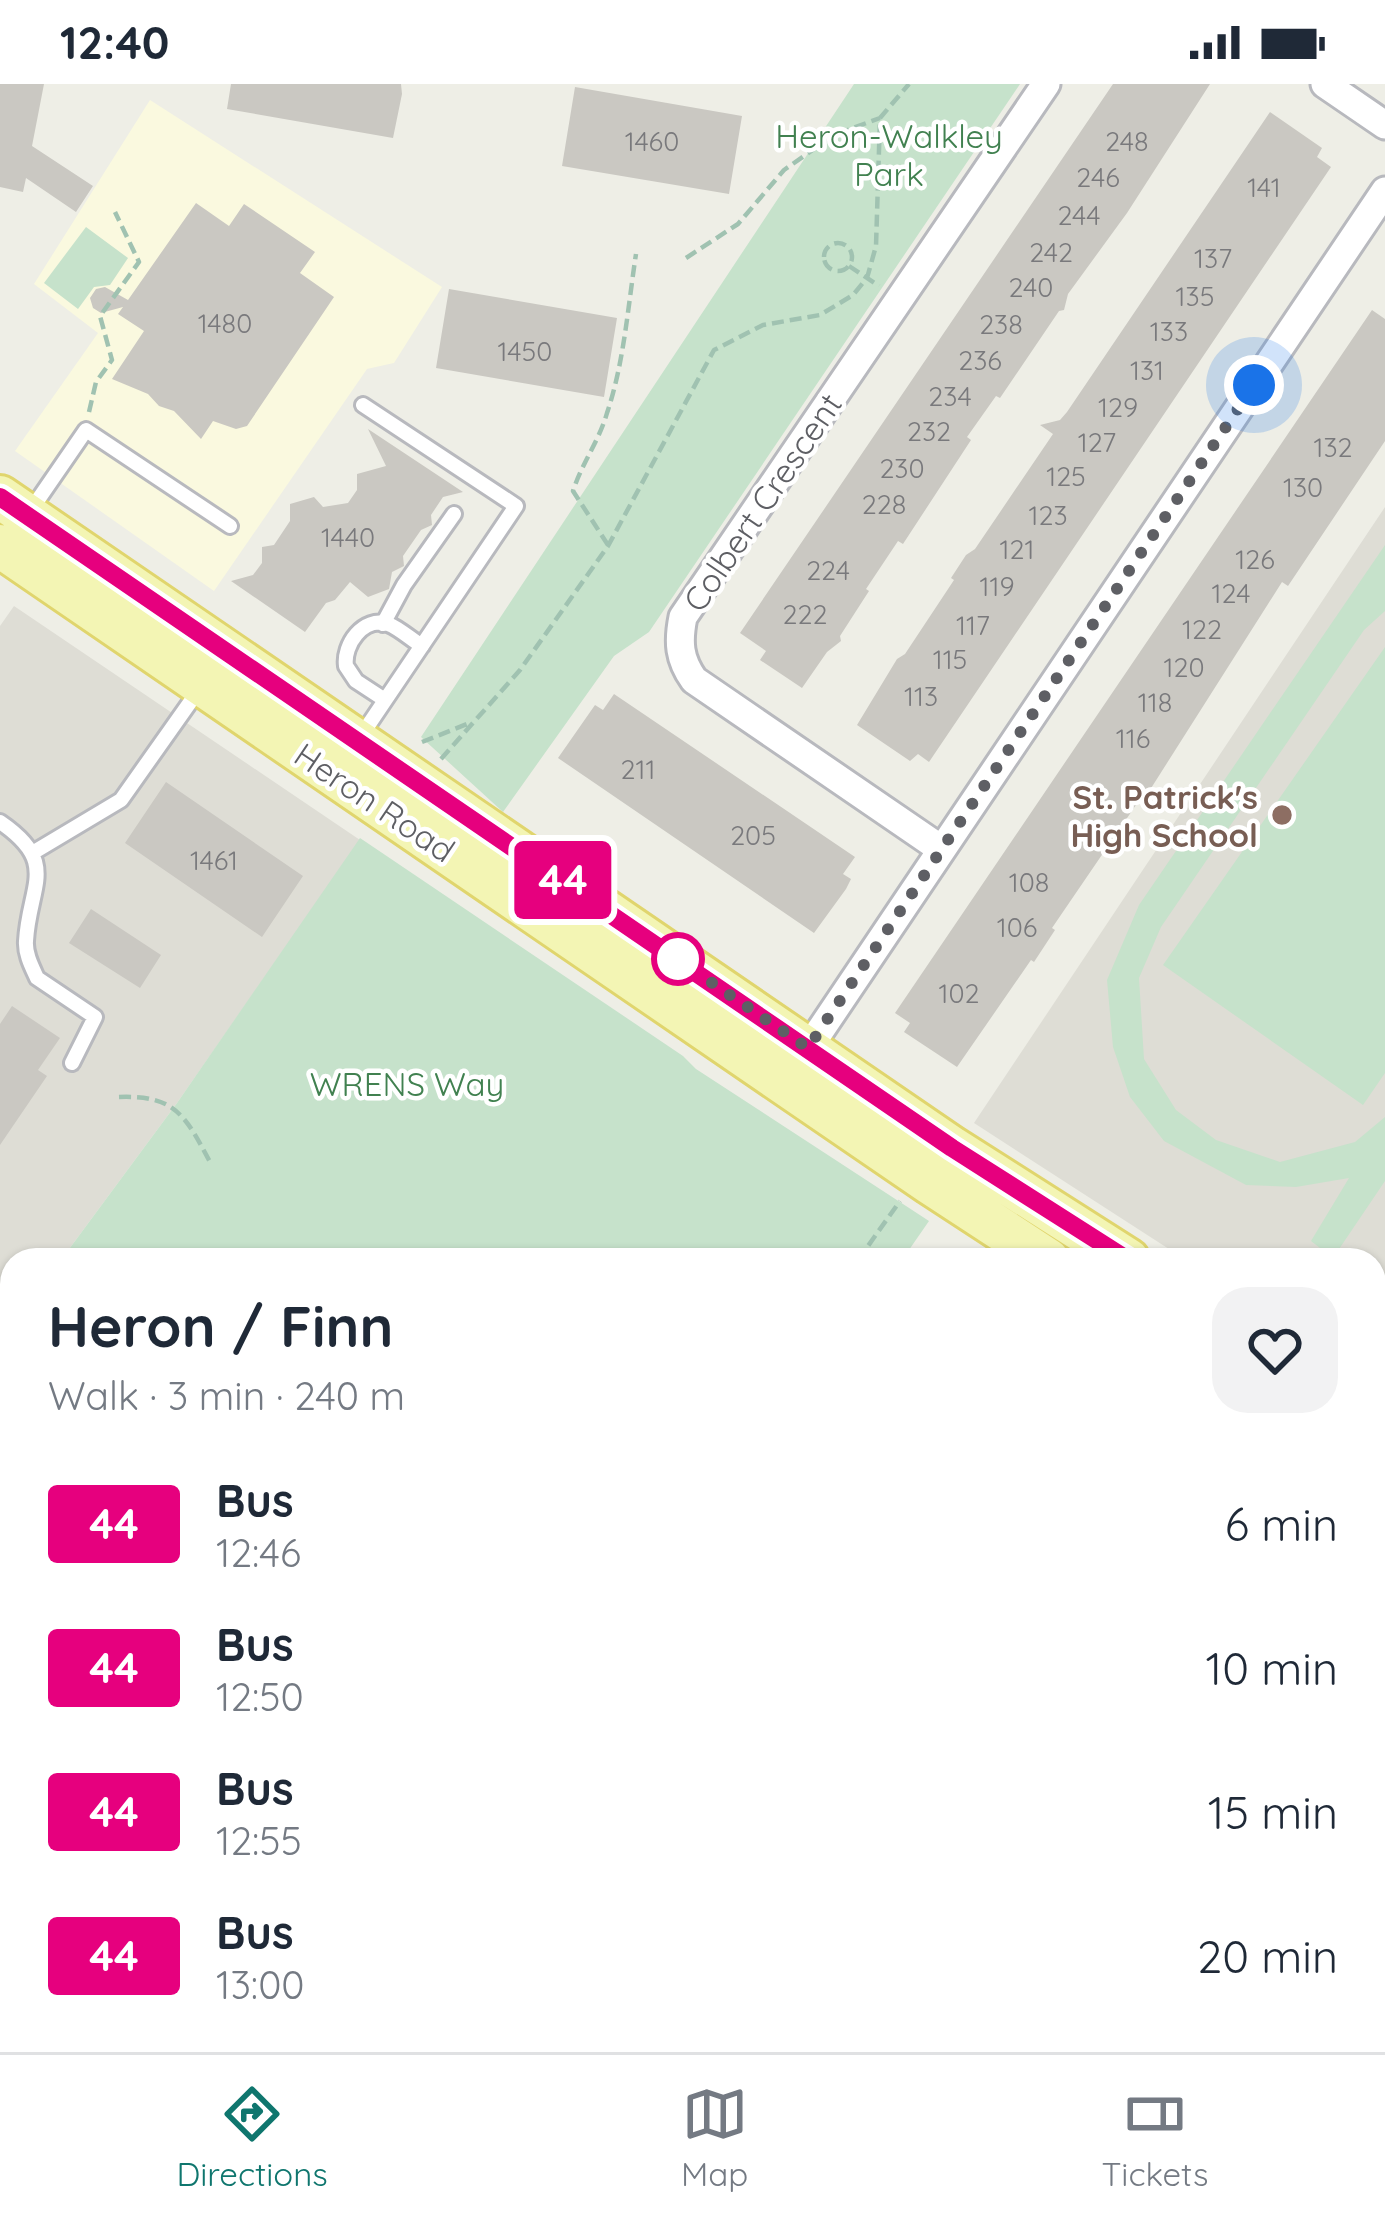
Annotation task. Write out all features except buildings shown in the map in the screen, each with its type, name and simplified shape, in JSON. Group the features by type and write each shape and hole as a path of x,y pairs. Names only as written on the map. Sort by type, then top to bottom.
{"main road":[{"name":"Heron Road","path":"9,520 214,669 797,1065 952,1148 1109,1248"},
{"name":"Heron Road","path":"214,669 358,741 797,1065 917,1175 1030,1248"}],"street":[{"name":"Colbert Crescent","path":"941,848 694,680 684,666 679,641 682,617 1046,84"},
{"path":"1325,84 1385,125"},
{"path":"797,1065 1385,191"}],"lane":[{"path":"358,741 516,506 363,405"},
{"path":"9,520 86,430 230,526"},
{"path":"383,624 454,514"},
{"path":"385,700 356,681 346,666 344,654 358,632 383,624 422,646"},
{"path":"34,852 121,800 214,669"},
{"path":"0,823 21,836 34,852 38,886 26,940 37,978 95,1017 72,1063"}],"path":[{"path":"686,258 739,224 784,170 834,135 880,118 909,84"},
{"path":"434,768 520,670 608,545 714,350 763,325 820,315 853,295 867,278 877,246 880,118"},
{"path":"86,430 96,382 112,360 100,316 140,262 115,212"},
{"path":"847,246 849,266 836,272 829,268 824,262 826,248 847,246"},
{"path":"608,545 573,490 610,406 636,254"},
{"path":"849,266 898,300"},
{"path":"411,747 472,722"},
{"path":"119,1097 152,1096 179,1113 210,1162"},
{"path":"866,1248 917,1175"}],"shaded area":[{"path":"150,100 442,287 394,363 367,369 214,591 15,451 98,333 34,284"},
{"name":"St. Patrick's High School","path":"1385,507 1385,1248 1167,1248 974,1123"},
{"path":"14,606 360,840 70,1248 0,1248 0,626"}],"green space":[{"name":"Heron-Walkley Park","path":"854,84 1020,84 649,632 614,656 503,812 421,737"},
{"path":"86,227 128,258 110,285 94,287 78,309 44,283"},
{"path":"1385,545 1385,611 1364,630 1161,927 1139,978 1144,1059 1176,1110 1216,1140 1280,1162 1355,1142 1385,1117 1385,1181 1340,1248 1320,1248 1311,1241 1349,1178 1296,1187 1246,1185 1164,1141 1130,1097 1113,1047 1107,980 1139,905"},
{"path":"1385,647 1385,1073 1363,1105 1163,965"},
{"name":"WRENS Way","path":"360,838 696,1069 929,1221 910,1248 70,1248 177,1103"}],"bus line":[{"name":"44","path":"0,497 952,1148 1109,1248"}],"place":[{"name":"St. Patrick's High School","path":"1282,815"}],"route":[{"path":"678,959 668,953 808,1048 1254,385"}]}
